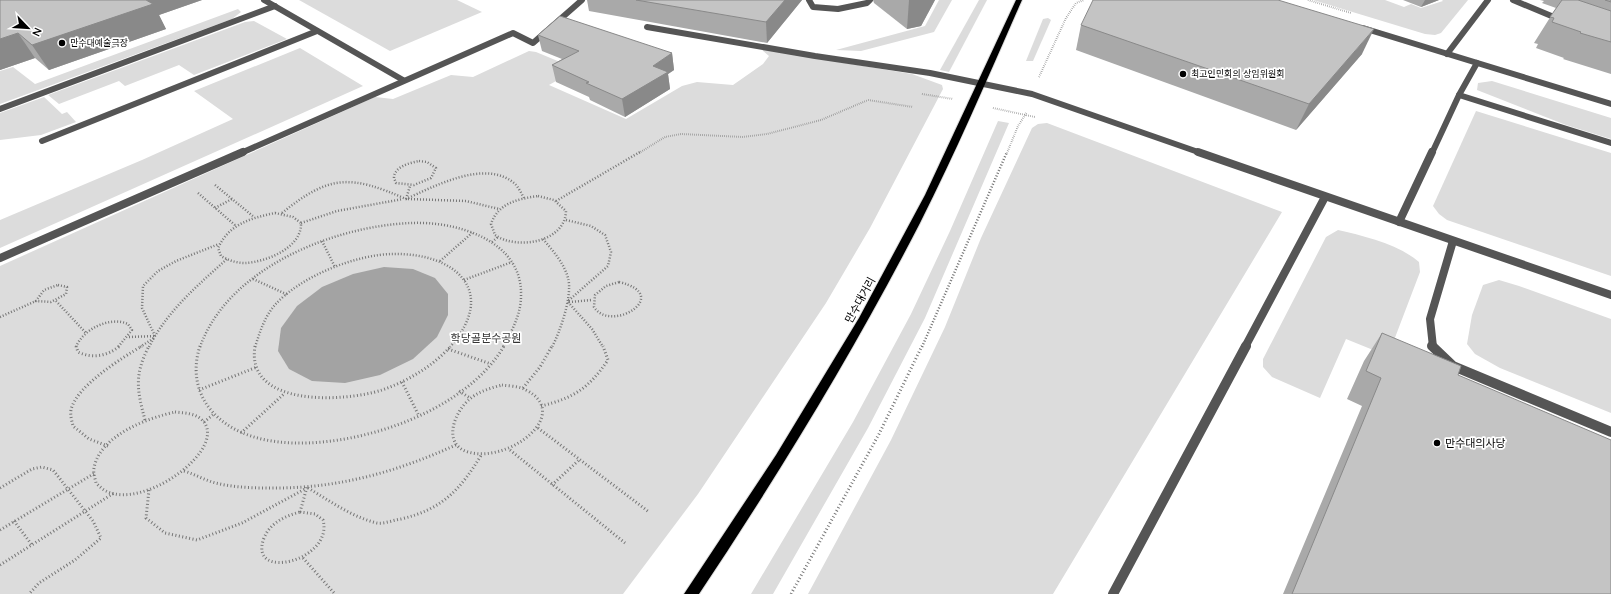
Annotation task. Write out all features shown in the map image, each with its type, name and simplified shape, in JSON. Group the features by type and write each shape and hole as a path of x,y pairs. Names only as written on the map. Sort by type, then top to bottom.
{"main road":[{"name":"만수대거리","path":"691,594 720,552 814,404 873,302 916,222 1019,0"}],"street":[{"path":"264,0 404,80"},
{"path":"0,258 513,33 533,43 582,0"},
{"path":"809,0 813,7 838,9 867,3 870,0"},
{"path":"1447,54 1488,0"},
{"path":"1513,0 1566,22"},
{"path":"0,109 275,6"},
{"path":"647,27 981,83 1032,94 1325,197 1611,295"},
{"path":"1358,27 1611,104"},
{"path":"42,141 318,31"},
{"path":"1399,222 1459,95 1477,63"},
{"path":"1459,95 1611,143"},
{"path":"1113,594 1325,197"},
{"path":"1453,241 1430,319 1432,346 1453,366 1611,432"}],"path":[{"path":"791,594 882,427 933,323 1018,126 1026,115 1032,94 1066,18 1076,3 1084,0"},
{"path":"922,94 972,103 1037,118"},
{"path":"556,201 664,137 681,134 743,137 767,134 821,120 868,100 913,107"},
{"path":"419,161 427,162 436,168 436,172 426,181 410,186 396,183 393,179 397,170 419,161"},
{"path":"198,170 254,217"},
{"path":"282,213 312,192 345,182 360,182 406,199 447,181 474,174 495,174 510,180 521,189 524,198"},
{"path":"181,178 236,226"},
{"path":"406,199 410,186"},
{"path":"538,196 556,201 561,203 566,211 566,220 560,229 543,239 519,243 505,241 498,237 491,227 492,218 499,210 510,202 538,196"},
{"path":"301,223 337,211 374,203 406,199 438,198 466,201 489,205 499,210"},
{"path":"215,208 232,199"},
{"path":"282,213 289,214 298,219 302,226 301,235 292,245 279,254 262,260 246,263 231,262 221,256 218,248 221,239 236,226 254,217 282,213"},
{"path":"566,220 591,226 605,235 611,252 608,266 568,302"},
{"path":"411,223 444,225 472,232 492,242 505,253 512,262 522,287 522,301 519,316 513,332 491,364 459,391 419,416 373,433 324,442 279,442 241,433 226,424 214,414 205,403 199,390 196,376 196,362 206,333 225,305 253,279 286,258 322,241 370,227 411,223"},
{"path":"440,261 472,232"},
{"path":"492,242 498,237"},
{"path":"523,388 537,371 554,344 568,302 569,277 560,260 543,239"},
{"path":"322,241 335,267"},
{"path":"156,336 142,308 143,286 158,271 170,264 219,244"},
{"path":"279,254 286,258"},
{"path":"392,254 415,255 440,261 454,269 464,280 469,289 471,300 470,312 466,324 448,349 420,372 402,382 382,390 340,399 319,400 301,398 285,393 272,386 263,377 257,367 254,355 255,343 259,330 266,318 288,294 312,278 335,267 360,259 392,254"},
{"path":"145,420 138,396 138,372 149,346 175,308 227,259"},
{"path":"464,280 512,262"},
{"path":"253,279 288,294"},
{"path":"568,302 592,300 601,288 619,282 636,286 641,291 642,298 634,310 625,315 615,316 605,316 598,312 593,307 592,300"},
{"path":"0,317 36,301 43,304 56,300 66,294 68,287 60,284 48,287 38,294 36,301"},
{"path":"56,300 86,333"},
{"path":"541,406 559,402 583,392 596,379 608,360 605,347 596,332 568,302"},
{"path":"125,322 130,325 132,330 129,337 123,344 114,350 102,354 88,356 78,352 76,346 86,333 106,323 125,322"},
{"path":"129,337 156,336"},
{"path":"108,446 89,439 73,426 71,409 83,392 102,372 156,336"},
{"path":"448,349 491,364"},
{"path":"199,390 257,367"},
{"path":"402,382 419,416"},
{"path":"502,385 519,386 523,388 532,391 541,401 542,414 538,428 527,440 510,450 492,455 468,451 461,448 452,437 452,424 458,410 470,398 485,389 502,385"},
{"path":"459,391 470,398"},
{"path":"241,433 285,393"},
{"path":"175,412 192,414 204,422 208,434 203,449 190,465 171,480 149,490 126,494 108,492 96,483 94,470 100,454 114,438 133,425 155,416 175,412"},
{"path":"204,422 214,414"},
{"path":"538,428 649,512"},
{"path":"183,471 212,482 250,488 307,487 342,484 384,474 430,458 458,444"},
{"path":"510,450 625,543"},
{"path":"307,487 347,511 380,523 407,518 431,510 451,497 467,479 482,454"},
{"path":"552,485 579,460"},
{"path":"0,488 32,469 42,468 53,470 94,521 101,538 90,551 57,572 37,582 29,594"},
{"path":"0,530 95,473"},
{"path":"149,490 146,518 165,533 198,540 242,523 307,487"},
{"path":"300,512 307,487"},
{"path":"0,565 114,493"},
{"path":"300,512 311,512 319,515 324,522 325,531 321,540 313,550 303,558 291,563 278,564 268,561 262,553 262,543 266,533 275,523 287,516 300,512"},
{"path":"14,522 32,545"},
{"path":"303,558 335,594"}],"green space":[{"path":"299,0 457,0 482,12 390,51"},
{"path":"939,0 952,0 934,32 861,51 836,50 925,26"},
{"path":"979,0 987,0 949,72 940,70"},
{"path":"1313,0 1385,0 1404,7 1411,4 1421,8 1443,1 1442,0 1468,0 1441,33 1435,35 1425,34"},
{"path":"238,9 241,12 232,19 0,104 0,71 13,67 35,84"},
{"path":"1048,18 1051,20 1033,61 1026,61 1043,19"},
{"path":"254,21 287,39 194,75 179,65 125,86 119,81 59,104 48,95 245,22"},
{"path":"300,48 363,86 0,248 0,220 142,160 233,119 194,91"},
{"name":"학당골분수공원","path":"761,49 912,74 942,85 943,89 870,228 826,303 698,494 623,594 0,594 0,266 375,97 393,99 451,75 473,77 529,51 536,52 577,69 549,85 626,119 682,86 697,82 733,85 763,64 769,56"},
{"path":"1492,81 1611,118 1611,139 1566,125 1477,90 1478,83"},
{"path":"44,97 62,114 67,112 76,122 41,135 0,140 0,113"},
{"path":"1476,111 1611,153 1611,276 1447,220 1439,214 1433,206"},
{"path":"998,121 1009,123 925,318 868,428 773,594 751,594 853,422 911,314 950,231"},
{"path":"1047,123 1282,212 1053,594 808,594 891,440 945,327 981,238 1032,128 1038,124"},
{"path":"1338,230 1370,238 1401,250 1419,262 1420,272 1388,356 1346,339 1320,398 1272,377 1263,367 1263,359 1326,237"},
{"path":"1499,280 1611,319 1611,413 1500,368 1475,354 1467,344 1472,315 1483,285"}],"shaded area":[{"path":"384,267 413,269 435,278 448,294 448,315 437,337 413,359 380,375 345,383 312,381 289,369 278,351 281,328 297,306 322,287 353,274"}],"building":[{"path":"0,0 146,0 153,4 32,45 18,33 0,39"},
{"path":"636,0 785,0 766,22"},
{"path":"1093,0 1278,0 1374,29 1309,104 1081,25"},
{"path":"1562,0 1578,0 1611,11 1611,42 1580,33 1581,32 1552,22 1554,18 1550,17"},
{"path":"560,16 672,53 653,66 668,72 622,99 586,83 589,82 552,65 579,51 538,35"},
{"name":"만수대의사당","path":"1382,333 1461,366 1458,375 1611,440 1611,594 1292,594 1381,378 1366,371"}],"place":[{"name":"만수대예술극장","path":"62,43"},
{"name":"최고인민회의 상임위원회","path":"1183,74"},
{"name":"만수대의사당","path":"1437,443"}]}
